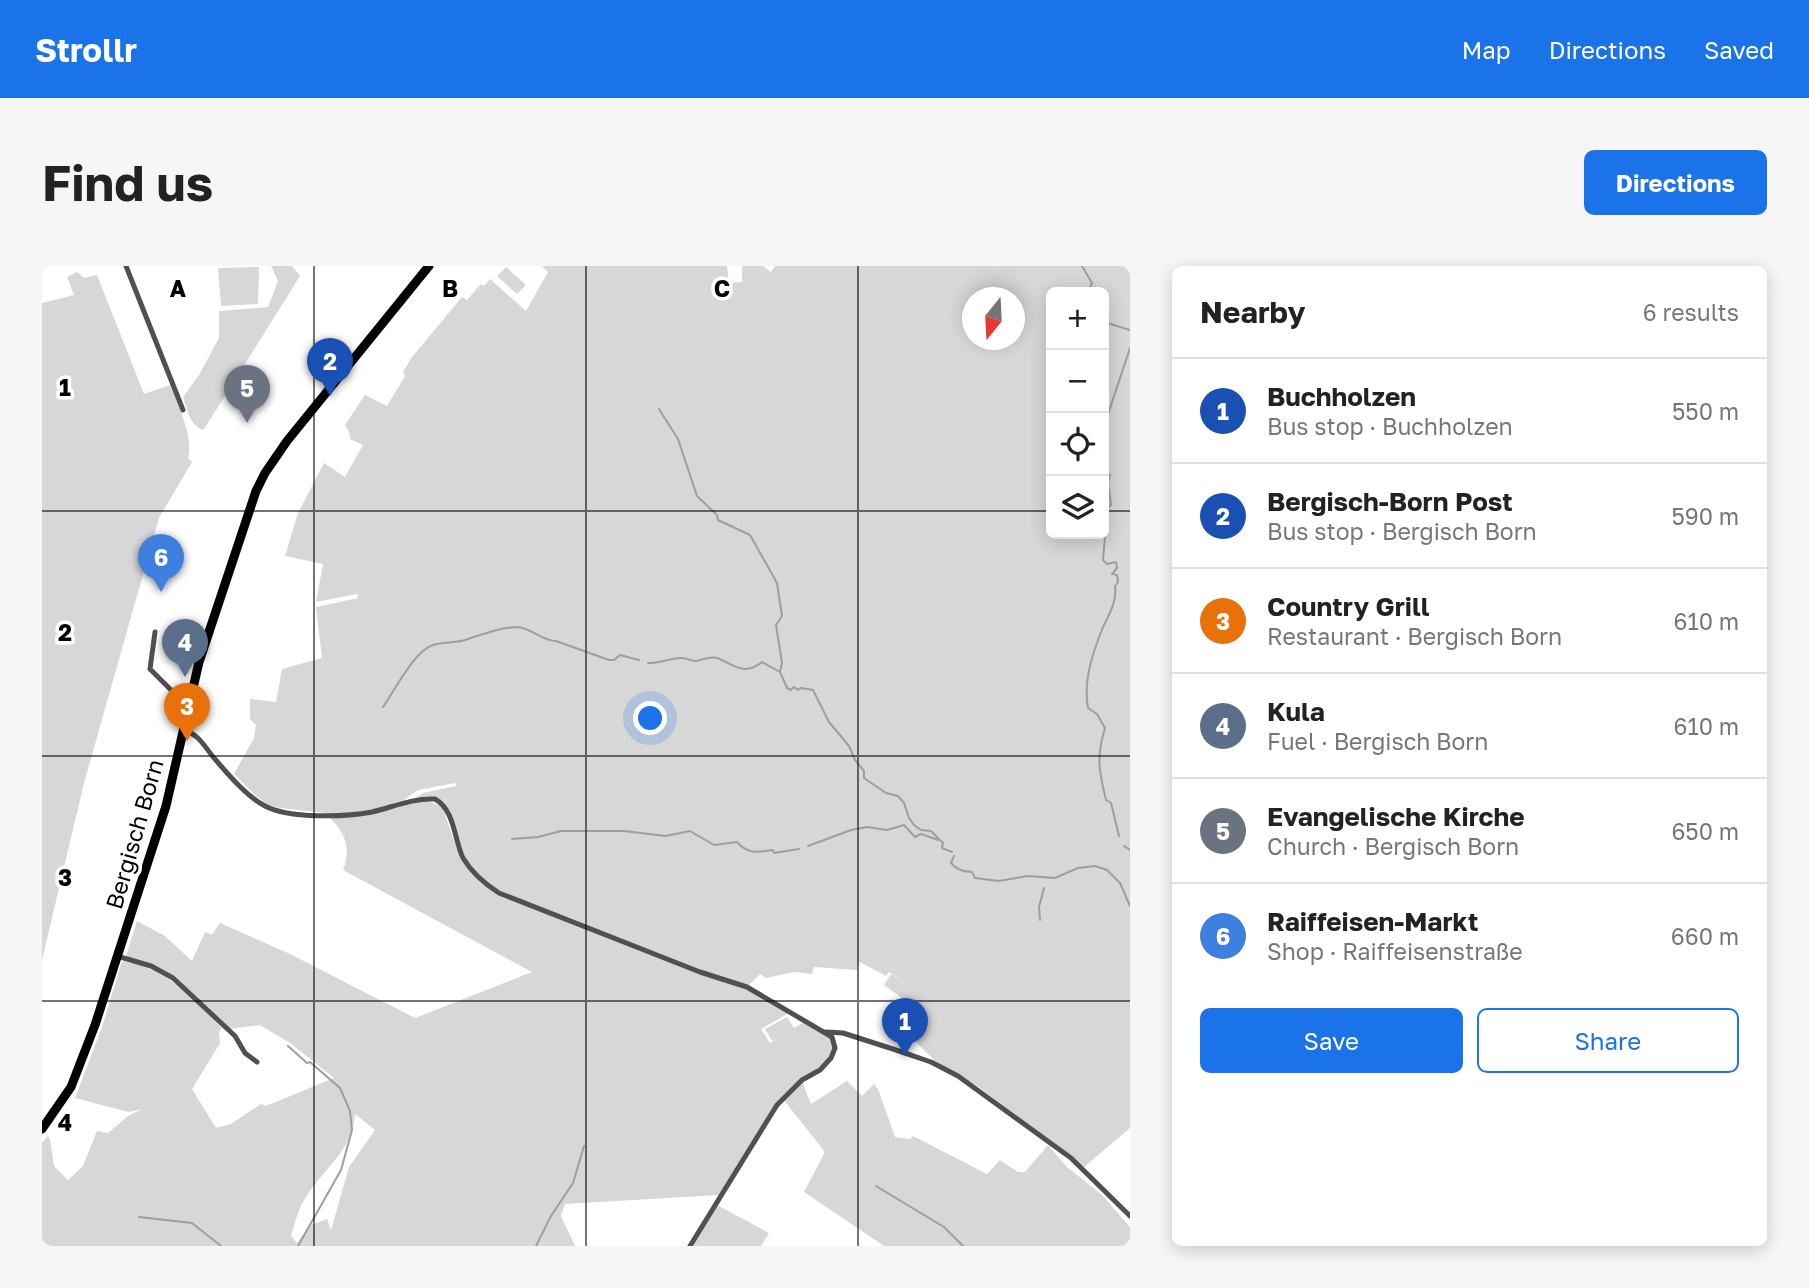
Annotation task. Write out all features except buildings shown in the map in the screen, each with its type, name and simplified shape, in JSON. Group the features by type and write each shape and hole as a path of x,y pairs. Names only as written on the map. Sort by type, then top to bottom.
{"main road":[{"name":"Bergisch Born","path":"43,1128 71,1087 117,956 166,806 201,656 247,511 265,473 287,441 429,266"}],"street":[{"path":"127,266 183,410"},
{"path":"155,632 150,669 182,701 189,702"},
{"path":"183,730 197,736 254,799 271,809 300,814 335,815 370,812 431,799 442,803 465,861 476,876 499,894 700,972 747,987 832,1037 834,1051 831,1058 820,1070 802,1080 777,1105 690,1246"},
{"path":"117,956 152,966 173,978 235,1036 245,1053 257,1062"},
{"path":"826,1032 843,1034 896,1050 958,1076 1071,1158 1130,1216"}],"shaded area":[{"path":"271,266 292,266 300,276 203,430 192,421 183,397 199,375 219,338 219,311 268,307 278,281"},
{"path":"542,266 727,266 729,283 742,282 742,266 763,266 771,272 775,266 1130,266 1130,1128 1084,1167 979,1087 936,1062 907,1033 921,1022 902,998 884,985 891,974 912,988 889,972 886,976 860,962 857,970 814,967 812,974 794,972 766,978 760,974 749,985 709,973 500,892 476,873 466,859 445,803 436,797 415,798 423,793 456,786 455,783 418,790 404,800 370,811 335,814 268,805 234,774 254,738 256,725 250,719 250,699 276,702 282,669 322,658 316,607 358,598 357,594 316,602 323,564 285,556 298,513 324,463 345,477 363,445 350,439 345,425 365,395 387,406 405,376 403,372 412,357 462,297 467,300 481,284 484,286 490,279 526,311 548,272"},
{"path":"259,267 258,304 221,306 218,268"},
{"path":"506,267 526,285 517,294 497,276"},
{"path":"77,272 84,278 97,275 144,394 170,385 184,421 189,441 188,458 192,462 159,518 84,783 42,960 42,303 74,295 67,277"},
{"path":"427,801 442,806 460,858 498,895 640,951 747,989 789,1013 761,1029 770,1043 779,1037 772,1041 765,1029 787,1017 794,1028 804,1022 831,1039 833,1048 827,1061 781,1098 719,1195 565,1204 561,1216 575,1246 42,1246 42,1143 48,1136 54,1166 68,1180 83,1166 97,1131 108,1133 128,1116 142,1109 129,1112 75,1098 102,1027 122,961 166,977 189,995 222,1028 219,1032 220,1043 192,1089 216,1128 231,1124 261,1104 266,1106 334,1078 290,1043 260,1025 229,1029 174,977 126,956 137,921 165,936 192,961 205,932 212,935 220,923 290,954 415,1018 532,972 343,870 347,856 346,842 330,818","holes":["355,1114 375,1130 349,1167 331,1230 327,1219 309,1226 297,1243 291,1236 300,1208 348,1140"]},
{"path":"802,1081 811,1104 847,1081 862,1096 874,1084 895,1137 910,1139 913,1136 987,1174 1000,1160 1018,1172 1025,1172 1048,1145 1067,1167 1102,1195 1130,1227 1130,1246 884,1246 804,1192 825,1152 783,1099"},
{"path":"717,1205 769,1233 761,1246 692,1246"}],"waterway":[{"path":"1082,266 1092,283 1090,287"},
{"path":"1109,324 1130,330"},
{"path":"1108,413 1130,348"},
{"path":"659,409 678,439 697,496 717,515 718,520 750,535 777,583 782,616 776,625 782,663 780,671"},
{"path":"1109,474 1109,478"},
{"path":"1109,490 1109,507"},
{"path":"1105,539 1103,560 1107,564 1116,562 1117,568 1112,574 1117,575 1118,582 1112,607 1093,656 1087,698 1088,708 1097,714 1105,728 1100,747 1100,772 1106,800 1111,803 1119,836"},
{"path":"383,707 405,672 426,649 433,645 461,641 503,629 527,629 546,639 609,660 620,655 639,660"},
{"path":"648,663 682,658 696,661 717,658 739,668 750,669 762,662 780,672 787,688 813,690 829,722 849,746 864,771 864,778 886,793 898,796 914,825 921,830 931,831 943,843 942,848 952,852"},
{"path":"808,846 851,830 867,827 887,830 904,825 915,837 921,834 938,840"},
{"path":"512,839 538,837 561,831 624,831 666,836 690,831 714,845 737,842 754,852 773,850 774,853 799,849"},
{"path":"1124,846 1130,850"},
{"path":"954,856 951,863 957,868 972,872 975,878 999,881 1028,876 1055,878 1078,868 1095,866 1107,870 1120,883 1130,906"},
{"path":"1040,920 1039,907 1044,888"},
{"path":"288,1046 340,1088 350,1111 352,1130 341,1170 298,1246"},
{"path":"536,1246 551,1216 573,1183 584,1146"},
{"path":"876,1186 944,1227 963,1246"},
{"path":"139,1217 192,1223 221,1246"}],"place":[{"name":"Bergisch-Born Post","path":"330,396"},
{"name":"Evangelische Kirche","path":"247,423"},
{"name":"Raiffeisen-Markt","path":"161,592"},
{"name":"Kula","path":"185,677"},
{"name":"Country Grill","path":"187,741"},
{"name":"Buchholzen","path":"905,1056"}]}
